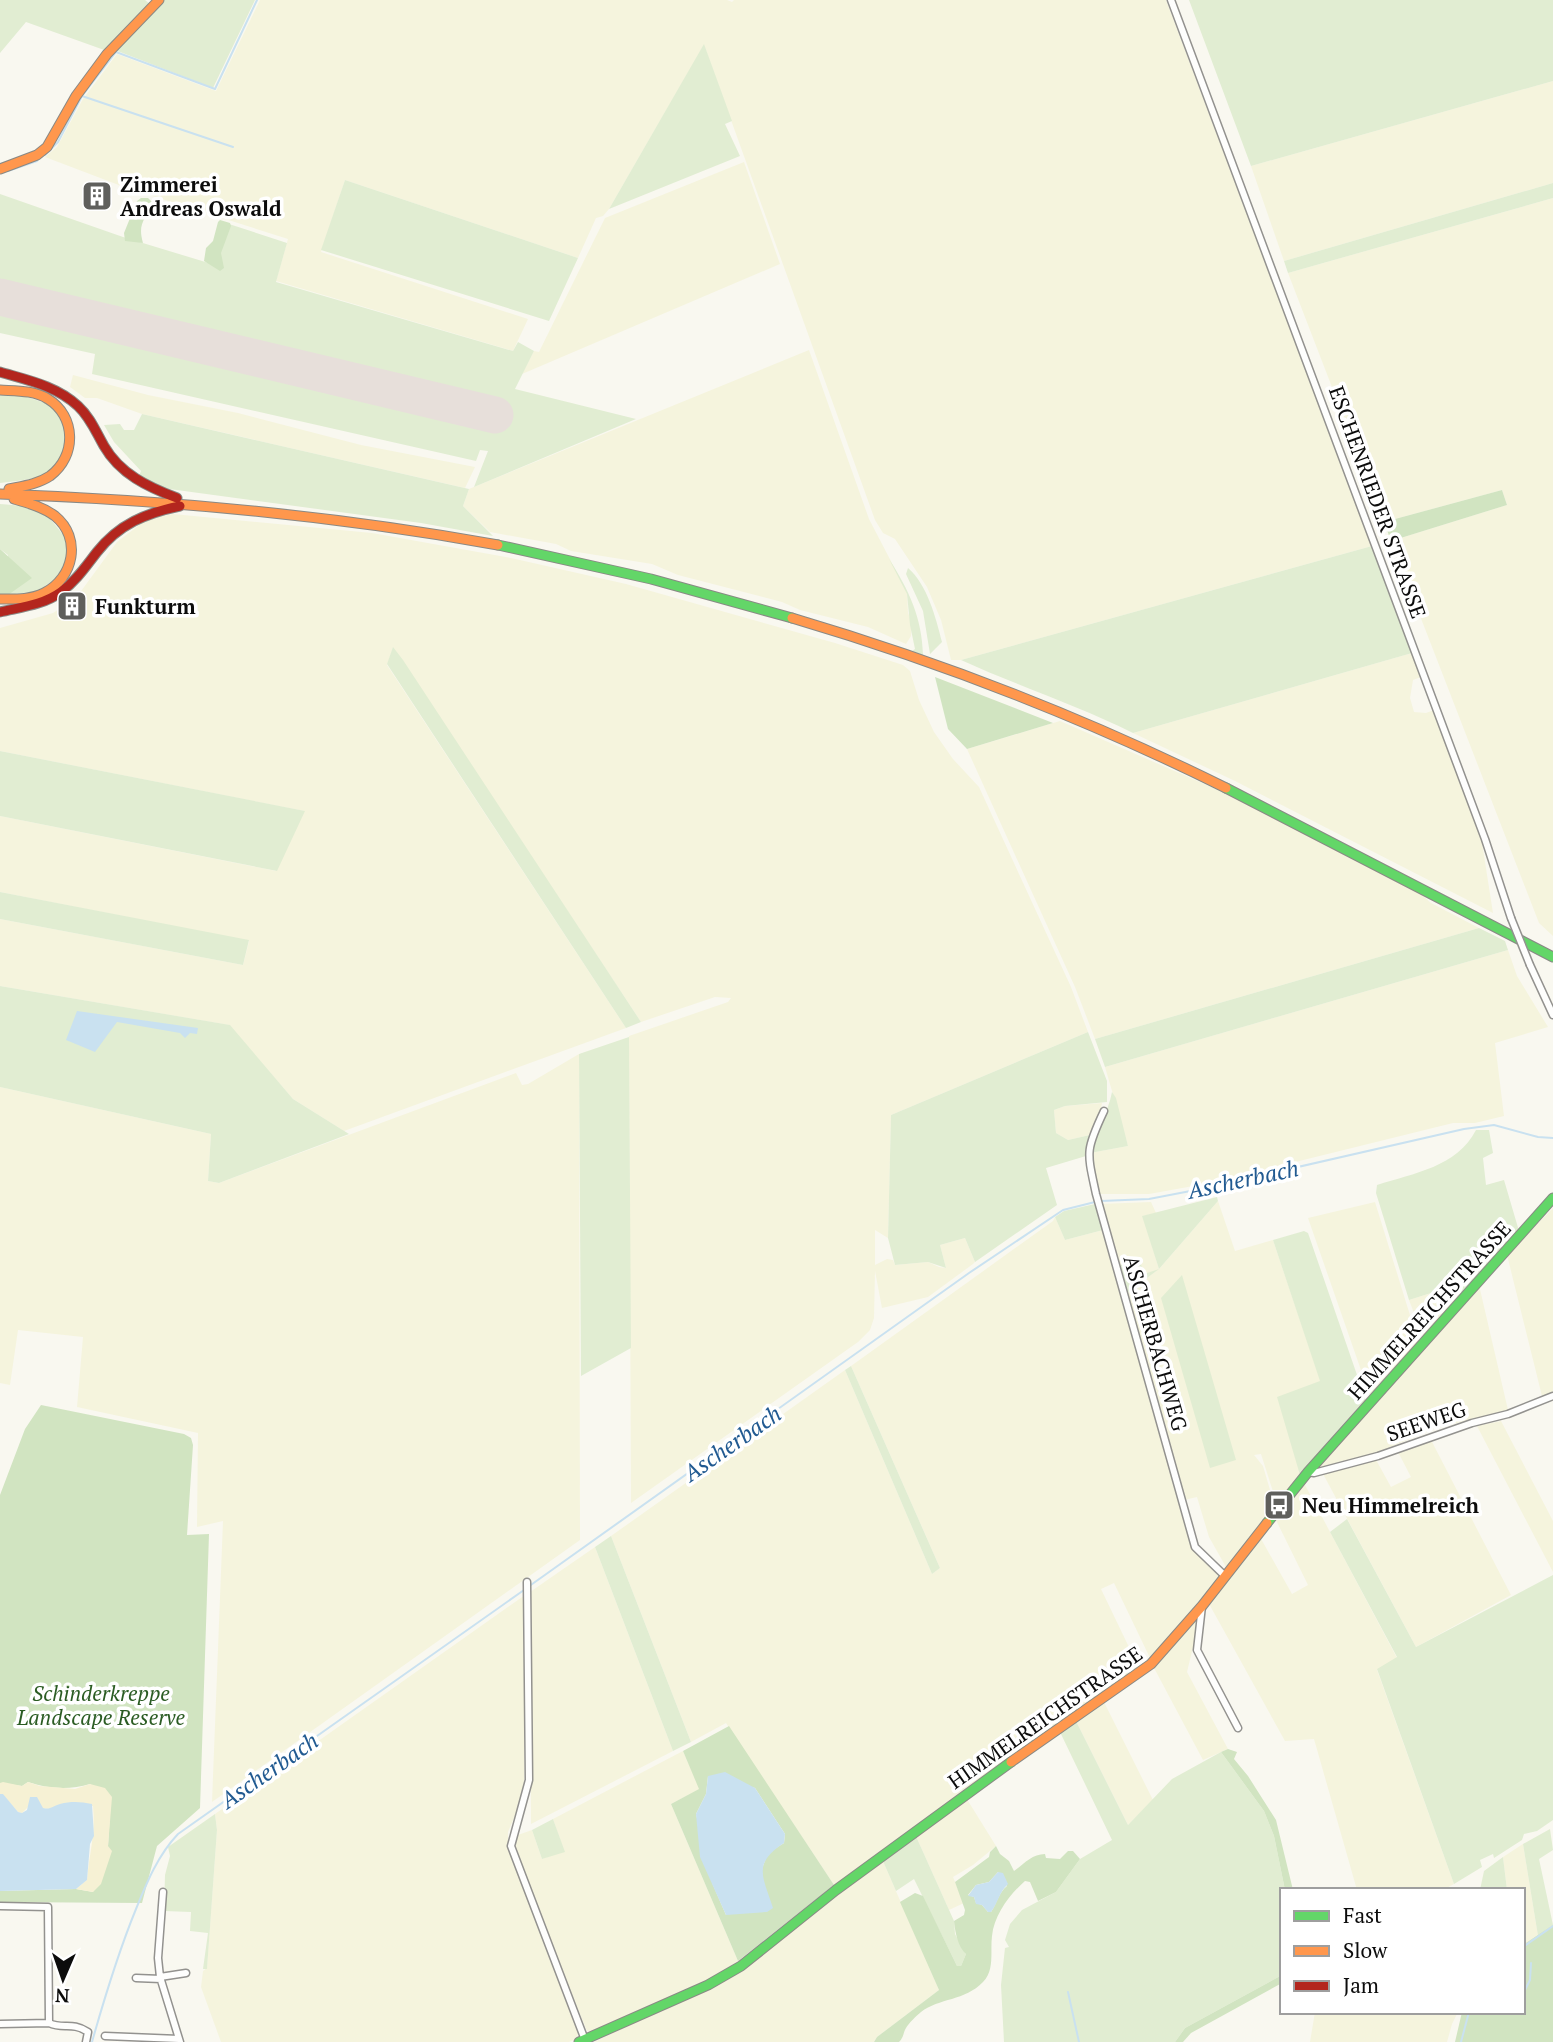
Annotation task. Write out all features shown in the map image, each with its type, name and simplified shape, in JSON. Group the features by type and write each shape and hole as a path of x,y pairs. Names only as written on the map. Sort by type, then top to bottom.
{"main road":[{"path":"0,169 37,155 47,147 76,96 107,54 159,0"},
{"path":"0,372 43,385 64,395 79,406 121,468 156,491 197,504"},
{"path":"0,390 30,393 49,399 64,414 71,437 65,460 51,476 0,493"},
{"path":"0,493 197,504 422,531 673,585 835,632 1030,701 1156,756 1263,806 1553,957"},
{"path":"0,493 39,507 59,519 66,528 72,551 70,567 55,587 33,597 0,598"},
{"path":"0,612 46,601 59,594 77,578 113,532 125,524 156,511 197,504"},
{"name":"HIMMELREICHSTRASSE","path":"583,2041 708,1985 741,1966 836,1890 960,1798 1164,1653 1308,1472 1553,1198"}],"street":[{"name":"ESCHENRIEDER STRASSE","path":"1171,0 1471,800 1511,918 1553,1015"},
{"name":"ASCHERBACHWEG","path":"1104,1111 1090,1140 1087,1155 1098,1202 1195,1547 1224,1575"},
{"name":"SEEWEG","path":"1308,1472 1314,1473 1378,1456 1472,1423 1508,1414 1553,1396"},
{"path":"527,1586 529,1780 511,1846 583,2041"},
{"path":"1202,1606 1197,1650 1238,1728"},
{"path":"105,2036 180,2040 160,1978 158,1958 163,1892"},
{"path":"0,1906 48,1907 49,2023"},
{"path":"136,1978 160,1978 186,1973"},
{"path":"0,2024 49,2023 78,2026 88,2032 86,2042"}],"green space":[{"path":"0,0 145,0 150,4 107,51 26,22 0,53"},
{"path":"164,0 255,0 213,88 115,50"},
{"path":"260,0 1166,0 1372,546 961,660 951,660 941,620 927,587 895,539 883,533 875,520 704,45 609,209 603,216 596,218 578,258 345,180 321,252 528,319 513,351 276,281 288,239 124,187 45,157 57,147 83,99 117,54 216,91"},
{"path":"1189,0 1553,0 1553,81 1251,166"},
{"path":"704,44 732,121 725,124 740,156 609,209"},
{"path":"1553,81 1553,183 1284,261 1251,166"},
{"path":"744,162 780,264 522,374 534,351 539,352 605,218"},
{"path":"345,180 578,258 549,321 321,250"},
{"path":"1553,183 1553,198 1288,273 1284,261"},
{"path":"0,194 123,237 212,264 229,224 287,243 276,282 513,351 518,342 534,351 515,389 636,419 474,487 488,451 480,450 476,461 92,374 95,354 0,333"},
{"path":"148,198 152,202 142,226 143,243 125,241 124,233 137,201"},
{"path":"1553,198 1553,936 1539,923 1391,541 1507,505 1502,490 1384,522 1288,273"},
{"path":"220,220 230,223 231,226 221,253 224,268 220,271 204,261 206,248 213,241"},
{"path":"809,350 869,519 907,592 908,613 912,621 911,636 906,644 868,627 678,575 652,564 571,551 556,544 490,532 463,506 469,489"},
{"path":"73,375 361,445 475,467 465,488 142,414 97,398 85,398 70,387"},
{"path":"0,393 18,394 54,406 68,429 63,455 51,471 35,478 0,483"},
{"path":"142,414 469,489 463,506 493,536 421,523 162,488 139,476 141,471 114,442 104,425 120,424 124,430 134,430"},
{"path":"1502,490 1507,505 1391,541 1384,522"},
{"path":"0,504 41,512 54,523 69,543 63,574 37,591 8,595 8,555 0,549"},
{"path":"173,514 372,533 511,558 626,584 835,643 903,665 910,671 919,700 934,732 953,759 979,787 1071,987 1088,1032 891,1115 888,1238 875,1230 875,1265 887,1259 893,1260 895,1265 928,1262 946,1268 940,1245 965,1238 975,1262 928,1297 882,1308 875,1271 874,1318 870,1330 858,1342 631,1503 629,1036 728,1002 731,998 715,997 641,1022 393,648 387,665 626,1028 344,1131 293,1099 229,1025 0,986 0,919 243,965 249,941 0,892 0,816 276,871 304,811 0,751 0,628 53,613 76,598 117,542 142,523"},
{"path":"1372,546 1412,653 1133,733 961,660"},
{"path":"0,549 32,578 8,595 0,595"},
{"path":"889,559 913,605 920,629 923,655 912,651 915,649 907,594"},
{"path":"908,568 926,592 940,633 942,642 930,654 923,611 906,574"},
{"path":"393,647 641,1022 626,1028 387,664"},
{"path":"1412,653 1421,677 1413,680 1410,698 1414,712 1426,713 1434,710 1480,830 1493,913 1235,781 1133,733"},
{"path":"935,677 1053,723 967,749 948,729"},
{"path":"1060,721 1225,793 1415,889 1431,903 1479,928 1095,1039 1075,987 967,749"},
{"path":"0,751 305,811 277,871 0,816"},
{"path":"0,892 249,940 243,965 0,919"},
{"path":"1479,928 1505,941 1508,950 1105,1067 1095,1039"},
{"path":"1508,950 1517,976 1548,1027 1495,1043 1504,1116 1475,1123 1453,1123 1210,1183 1149,1194 1096,1194 1090,1153 1128,1146 1105,1067"},
{"path":"0,986 230,1025 293,1099 349,1134 219,1183 208,1181 211,1134 0,1087"},
{"path":"1088,1032 1107,1081 1107,1102 1065,1106 1054,1110 1056,1133 1068,1140 1090,1135 1086,1156 1046,1168 1057,1205 975,1262 965,1238 940,1245 946,1268 928,1262 895,1265 888,1238 891,1115"},
{"path":"629,1037 631,1348 581,1376 579,1054"},
{"path":"579,1054 580,1540 212,1802 223,1521 197,1527 198,1433 77,1407 83,1337 18,1330 10,1385 0,1383 0,1087 211,1134 208,1181 219,1183 516,1073 522,1085 528,1084"},
{"path":"1112,1092 1116,1098 1128,1146 1090,1153 1108,1108"},
{"path":"1102,1103 1099,1119 1090,1135 1068,1140 1056,1133 1054,1110 1065,1106"},
{"path":"1476,1130 1489,1130 1493,1153 1483,1158 1486,1185 1504,1180 1519,1231 1464,1294 1453,1286 1409,1300 1376,1193 1377,1185 1420,1172 1446,1160 1458,1153"},
{"path":"1217,1197 1218,1201 1159,1269 1142,1216"},
{"path":"1218,1201 1235,1251 1273,1240 1321,1382 1300,1475 1277,1504 1261,1454 1254,1455 1263,1466 1275,1507 1226,1567 1209,1537 1197,1497 1184,1500 1127,1293 1156,1271 1144,1275 1119,1266 1099,1204 1151,1202 1156,1213 1143,1216 1159,1269"},
{"path":"1375,1202 1418,1341 1370,1396 1308,1218"},
{"path":"1095,1204 1103,1230 1065,1240 1055,1217 1064,1211"},
{"path":"1553,1208 1553,1392 1542,1396 1507,1255"},
{"path":"1055,1217 1065,1240 1103,1230 1192,1547 1220,1576 1150,1658 1114,1583 1101,1589 1139,1668 834,1885 726,1723 691,1742 611,1536 845,1370 932,1574 940,1568 851,1366"},
{"path":"1304,1231 1308,1233 1366,1401 1300,1475 1277,1397 1320,1381 1273,1240"},
{"path":"1139,1258 1144,1274 1159,1269 1127,1293 1119,1266"},
{"path":"1182,1275 1236,1460 1210,1468 1161,1298"},
{"path":"1479,1285 1508,1410 1433,1429 1379,1452 1314,1470"},
{"path":"1453,1286 1464,1294 1424,1339 1409,1300"},
{"path":"851,1366 940,1568 932,1574 845,1370"},
{"name":"Schinderkreppe Landscape Reserve","path":"41,1405 184,1434 191,1438 193,1445 187,1535 209,1534 200,1808 157,1846 142,1903 0,1902 0,1891 76,1889 93,1892 108,1846 111,1797 90,1784 59,1788 28,1782 22,1786 0,1783 0,1495 25,1429"},
{"path":"1501,1421 1553,1521 1553,1572 1477,1426"},
{"path":"1430,1438 1511,1595 1416,1647 1322,1472 1375,1458 1391,1487 1411,1477 1397,1450"},
{"path":"1304,1483 1397,1658 1377,1670 1454,1884 1447,1888 1356,1888 1314,1739 1285,1741 1208,1602 1260,1537 1292,1594 1308,1585 1275,1518"},
{"path":"1347,1519 1416,1647 1553,1575 1553,1820 1537,1831 1524,1834 1522,1840 1494,1858 1493,1854 1480,1860 1482,1867 1454,1884 1377,1669 1397,1657 1330,1532"},
{"path":"611,1536 691,1742 673,1751 595,1547"},
{"path":"595,1547 673,1751 531,1824 530,1592"},
{"path":"525,1595 524,1794 508,1832 508,1847 579,2032 576,2039 569,2042 221,2042 201,1987 203,1971 207,1968 217,1830 215,1814"},
{"path":"1197,1616 1200,1618 1187,1672 1228,1749 1203,1760 1153,1666"},
{"path":"1104,1702 1153,1800 1128,1825 1076,1721"},
{"path":"1076,1721 1128,1825 1172,1779 1221,1752 1264,1811 1274,1836 1285,1888 1280,1888 1280,1976 1185,2028 1175,2042 1004,2042 1001,1985 1005,1948 1009,1947 1005,1940 1010,1924 1022,1910 1056,1892 1080,1859 1112,1840 1060,1732"},
{"path":"729,1726 834,1885 738,1961 671,1804 699,1789 683,1751","holes":["708,1776 755,1788 785,1834 784,1843 768,1853 761,1871 726,1915 713,1885 696,1814 706,1794"]},
{"path":"1228,1749 1237,1752 1234,1759 1276,1820 1293,1888 1285,1888 1274,1836 1264,1811 1221,1752"},
{"path":"683,1751 700,1789 671,1804 738,1961 707,1982 594,2032 587,2031 516,1859 515,1836 532,1830 542,1859 564,1851 553,1819"},
{"path":"965,1796 996,1846 953,1877 964,1903 949,1910 915,1834"},
{"path":"215,1814 217,1830 207,1969 203,1969 208,1933 190,1931 191,1912 164,1911 165,1875 170,1856 168,1847"},
{"path":"553,1819 565,1852 542,1859 532,1830"},
{"path":"1550,1829 1553,1850 1539,1859 1553,1925 1538,1936 1523,1844"},
{"path":"915,1834 954,1921 955,1934 966,1954 961,1966 957,1966 914,1879 896,1891 882,1859"},
{"path":"1523,1844 1538,1936 1525,1944 1525,1888 1507,1888 1503,1857"},
{"path":"996,1846 1014,1871 1040,1854 1045,1854 1046,1858 1060,1859 1068,1851 1073,1851 1080,1859 1056,1892 1038,1901 1030,1882 1025,1881 1008,1899 993,1928 991,1966 983,1982 968,1993 921,2012 907,2026 899,2042 874,2042 939,1990 900,1902 915,1893 923,1896 957,1966 961,1966 966,1954 959,1943 954,1921 964,1915 965,1910 955,1882 989,1857","holes":["998,1872 1007,1886 991,1912 968,1895 976,1885 989,1882"]},
{"path":"1503,1857 1507,1888 1480,1888 1484,1871"},
{"path":"882,1859 939,1990 874,2042 594,2042 712,1986"},
{"path":"1553,1925 1553,2042 1455,2042 1462,2014 1525,2014 1525,1944"},
{"path":"1280,1976 1280,1984 1191,2033 1183,2042 1175,2042 1185,2028"},
{"path":"1315,2014 1457,2014 1447,2042 1310,2042"}],"sand":[{"path":"28,1782 40,1786 75,1789 90,1784 105,1788 112,1797 108,1846 112,1851 101,1884 93,1892 76,1889 87,1880 93,1834 93,1806 49,1809 28,1807 22,1813 18,1812 0,1794 0,1783 22,1786"}],"water":[{"path":"77,1011 198,1028 197,1034 190,1033 185,1038 180,1033 117,1022 95,1052 66,1040"},
{"path":"725,1772 755,1788 785,1834 784,1843 764,1864 764,1879 773,1908 767,1912 726,1915 700,1857 696,1814 706,1794 708,1776"},
{"path":"0,1794 22,1813 27,1810 30,1797 37,1797 43,1808 69,1802 92,1804 94,1836 90,1844 87,1880 76,1889 0,1891"},
{"path":"998,1872 1003,1873 1008,1884 991,1912 988,1912 982,1905 976,1904 974,1897 968,1896 976,1885 989,1882"}],"waterway":[{"path":"82,96 116,52 215,89 257,0"},
{"path":"45,155 58,142 82,96 233,147"},
{"path":"8,171 37,161"},
{"name":"Ascherbach","path":"1101,1201 1149,1199 1206,1188 1464,1129 1494,1125 1538,1137 1553,1138"},
{"name":"Ascherbach","path":"528,1587 969,1273 1063,1210 1095,1202"},
{"name":"Ascherbach","path":"92,2042 129,1925 159,1860 178,1834 524,1590"},
{"path":"1525,1946 1553,1926"},
{"path":"1525,1990 1530,1980 1531,1963"},
{"path":"1068,1992 1079,2042"},
{"path":"1461,2042 1468,2014"}],"runway":[{"path":"0,297 495,415"}],"traffic: fast":[{"path":"498,545 651,579 792,618"},
{"path":"1226,788 1553,957"},
{"path":"1267,1523 1308,1472 1553,1198"},
{"path":"579,2042 708,1985 741,1966 836,1890 1011,1762"}],"traffic: slow":[{"path":"0,169 37,155 47,147 76,96 107,54 159,0"},
{"path":"0,390 31,392 48,399 64,415 70,436 65,458 50,476 35,483 9,489"},
{"path":"0,494 250,510 374,525 498,545"},
{"path":"0,599 28,598 44,593 62,578 71,557 69,535 64,525 55,516 40,508 14,499"},
{"path":"792,618 903,653 1067,715 1226,788"},
{"path":"1011,1762 1151,1664 1202,1606 1267,1523"}],"traffic: jam":[{"path":"0,372 41,384 70,399 86,415 111,456 126,472 177,498"},
{"path":"0,612 32,605 61,592 114,534 145,516 180,506"}],"place":[{"name":"Zimmerei Andreas Oswald","path":"97,196"},
{"name":"Funkturm","path":"72,606"},
{"name":"Neu Himmelreich","path":"1279,1505"}]}
